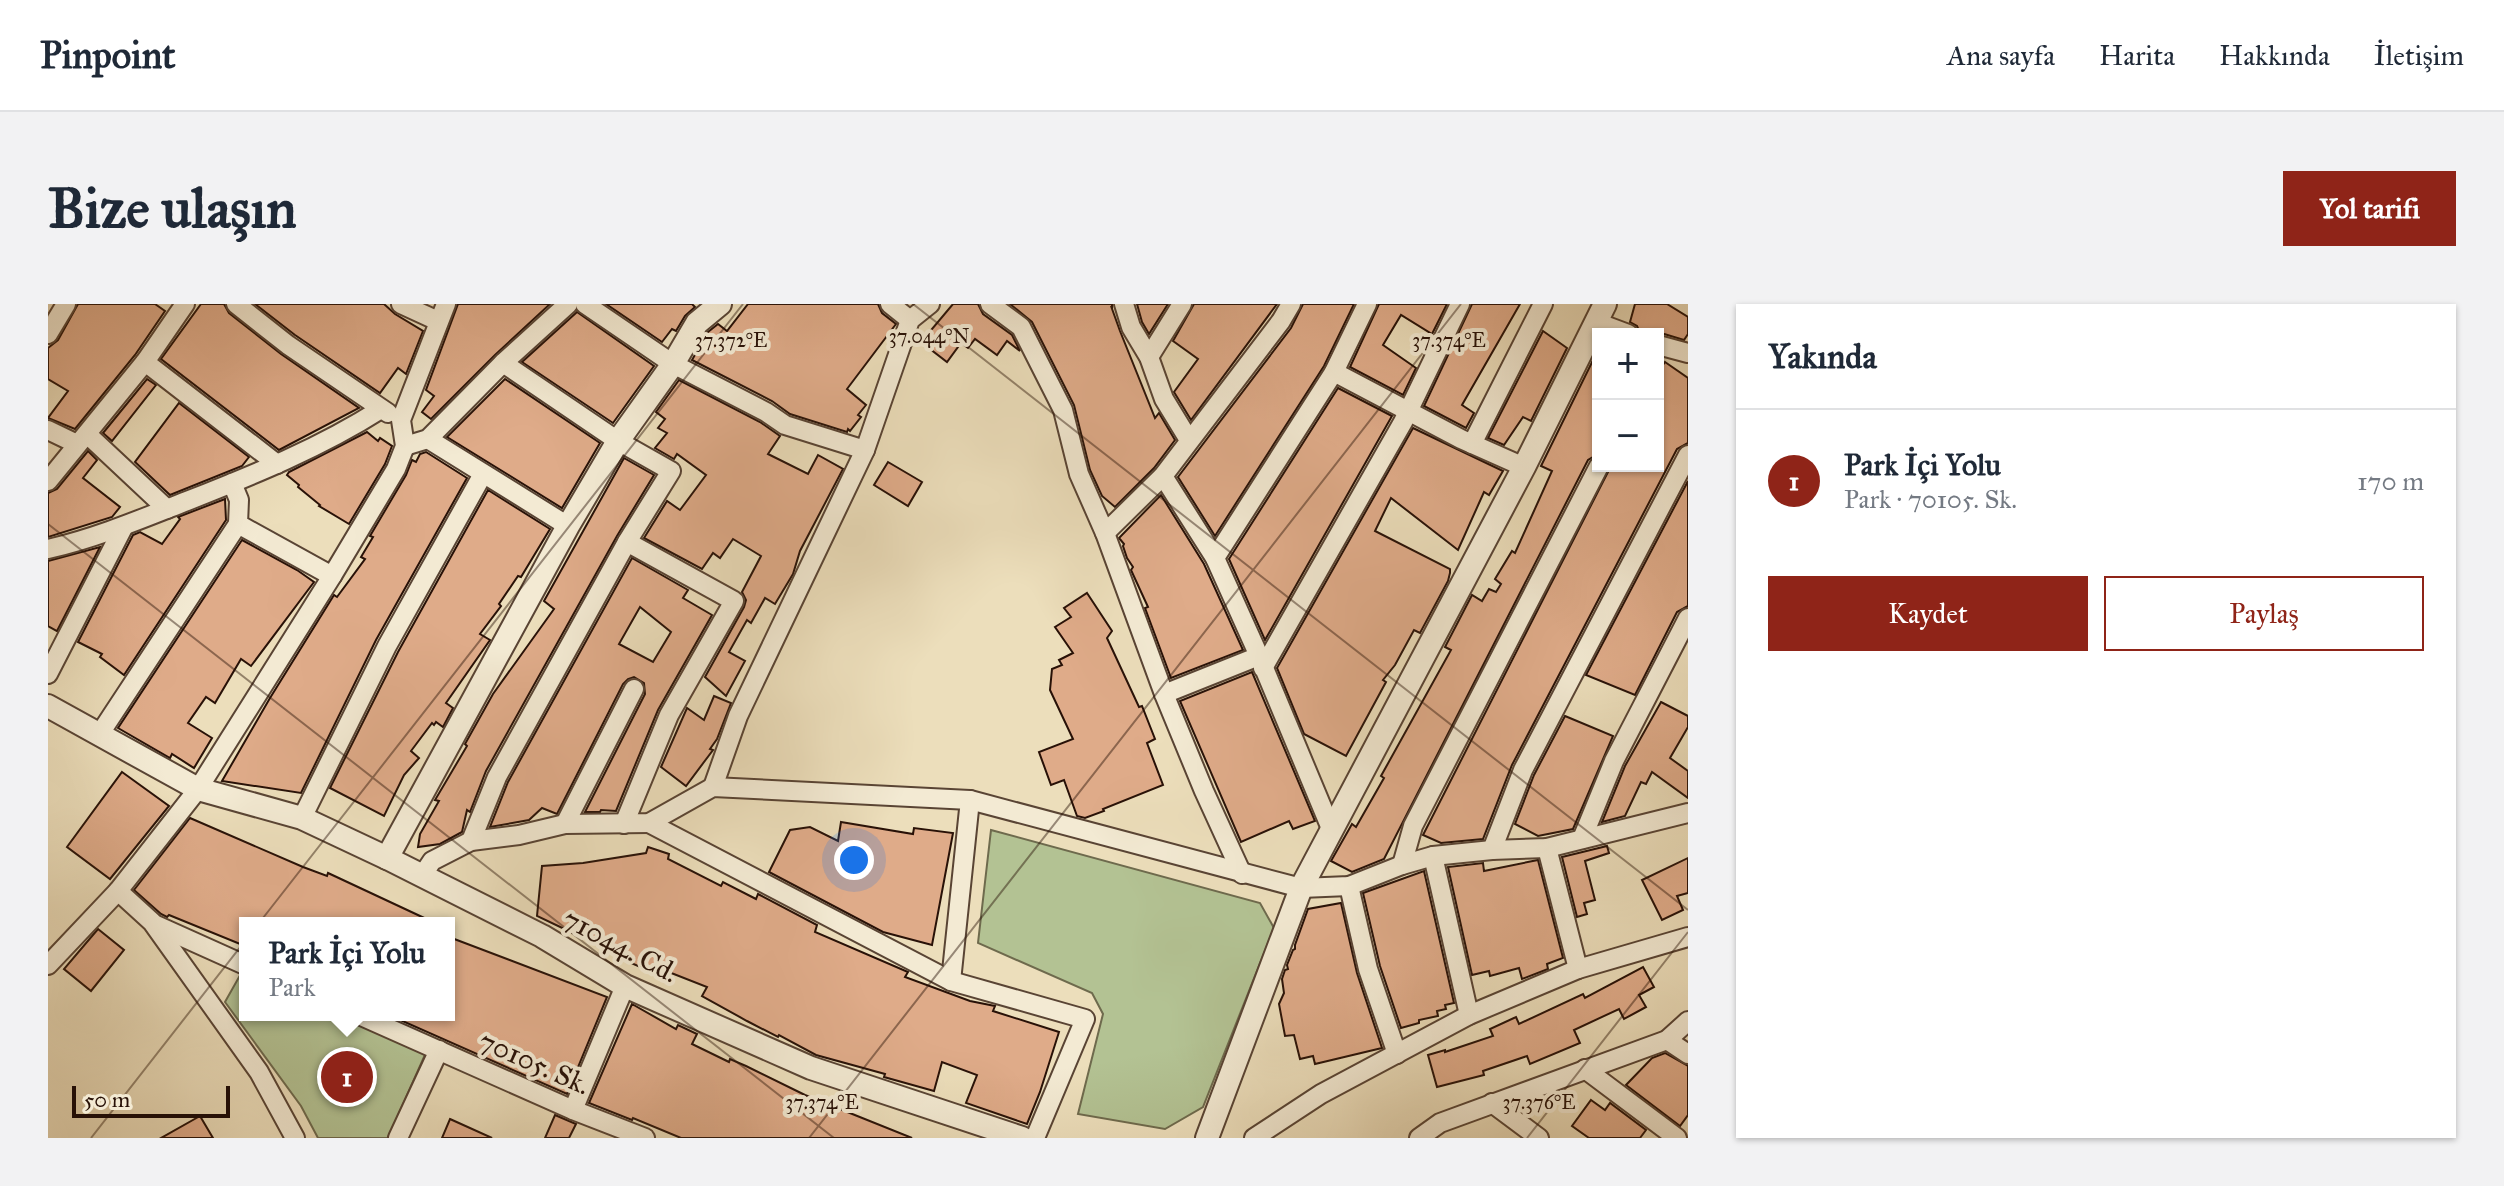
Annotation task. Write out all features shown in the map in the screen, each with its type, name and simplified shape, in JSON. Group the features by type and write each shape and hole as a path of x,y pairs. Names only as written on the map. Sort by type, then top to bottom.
{"street":[{"path":"48,334 66,304"},
{"path":"48,481 145,362 185,304"},
{"path":"236,304 288,345 401,420"},
{"path":"48,965 118,891 198,789 396,469 405,446 401,420 442,312 401,304"},
{"path":"405,446 428,439 503,363 568,304"},
{"path":"585,304 673,364 785,425 865,450"},
{"path":"387,858 568,526 618,441 673,364 697,323 720,304"},
{"path":"890,304 910,320"},
{"path":"713,787 738,716 865,450 910,320 930,304"},
{"path":"990,304 1021,327 1063,410 1079,474 1105,533 1164,694 1242,874"},
{"path":"1124,304 1131,327 1149,357 1164,399 1189,440"},
{"path":"1149,357 1182,304"},
{"path":"1105,533 1163,476 1291,304"},
{"path":"1215,558 1334,372 1367,304"},
{"path":"1164,694 1261,662 1408,411 1460,304"},
{"path":"1472,444 1543,304"},
{"path":"1207,1138 1301,888 1524,467 1600,313 1620,328"},
{"path":"1664,349 1688,353"},
{"path":"145,362 277,464"},
{"path":"471,841 497,777 627,542 671,471 618,441 503,363"},
{"path":"1334,372 1472,444 1524,467"},
{"path":"48,549 83,541 232,483 356,425 381,409"},
{"path":"48,430 82,439 167,509"},
{"path":"428,439 568,526"},
{"path":"1492,850 1523,770 1688,455"},
{"path":"1402,865 1413,826 1596,472"},
{"path":"302,818 387,646 483,474"},
{"path":"1163,476 1215,558 1332,831"},
{"path":"99,735 238,524 239,500 232,483"},
{"path":"238,524 332,576"},
{"path":"48,674 124,526"},
{"path":"624,824 669,715 734,601 627,542"},
{"path":"1582,839 1614,761 1688,618"},
{"path":"565,824 634,689"},
{"name":"71044. Cd.","path":"48,706 198,789 302,818 387,858 542,936 625,986 811,1068 1022,1138"},
{"path":"422,876 432,861 471,841 519,835 565,824 649,823 713,787 970,800 1301,888 1349,886 1433,856 1547,848 1688,813"},
{"path":"951,981 970,800"},
{"path":"649,823 951,981 1085,1019 1035,1138"},
{"path":"1547,848 1578,969"},
{"path":"1433,856 1469,1015"},
{"path":"1349,886 1368,969 1397,1054"},
{"path":"118,891 152,922 259,1072 295,1138"},
{"path":"152,922 239,962"},
{"path":"1254,1138 1321,1094 1469,1015 1578,969 1688,937"},
{"path":"573,1110 625,986"},
{"name":"70105. Sk.","path":"373,1021 573,1110 645,1138"},
{"path":"1429,1135 1440,1123 1667,1040 1688,1021"},
{"path":"1667,1040 1688,1054"},
{"path":"398,1138 439,1050"},
{"path":"1585,1069 1677,1138"},
{"path":"1492,1103 1539,1138"}],"green space":[{"path":"991,830 1260,903 1274,928 1203,1107 1165,1129 1078,1114 1103,1014 1092,993 978,943"},
{"path":"239,977 239,1021 364,1021 428,1048 388,1138 318,1138 301,1106 225,1002"}],"building":[{"path":"78,304 155,304 165,311 135,355 75,429 48,418 68,391 48,379 48,348 58,340"},
{"path":"201,304 224,304 229,313 281,354 359,408 279,450 161,359"},
{"path":"255,304 384,304 423,331 406,374 398,368 380,393"},
{"path":"458,304 550,304 431,419 422,412 434,396 426,390"},
{"path":"606,304 692,304 695,307 676,331 672,329 662,342"},
{"path":"748,304 878,304 882,313 896,324 847,389 866,405 850,431 790,414 772,401 692,360 708,332 718,324 727,331"},
{"path":"953,304 978,304 983,314 1012,335 1020,351 1007,341 997,355 975,339 968,348 961,343 947,362 921,342"},
{"path":"1010,304 1112,304 1155,418 1159,413 1175,440 1154,468 1115,507 1102,496 1090,470 1074,405 1032,322"},
{"path":"1137,304 1168,304 1149,334 1142,322"},
{"path":"1194,304 1277,304 1191,420 1174,392 1198,359 1173,341"},
{"path":"1303,304 1354,304 1324,366 1215,536 1178,477 1291,328"},
{"path":"1379,304 1447,304 1432,334 1401,315 1383,345 1416,368 1403,395 1350,367"},
{"path":"1472,304 1520,304 1462,405 1474,413 1466,428 1424,406"},
{"path":"1635,304 1667,304 1688,317 1688,334 1684,340 1664,334 1664,328 1638,328 1630,322"},
{"path":"577,312 654,366 613,423 522,362"},
{"path":"1543,331 1567,348 1531,421 1523,417 1504,445 1488,438"},
{"path":"1592,362 1592,458 1588,460 1384,859 1352,872 1331,861 1352,824 1356,827 1384,778 1381,776 1451,650 1445,647 1472,595 1482,601 1489,589 1496,592 1501,584 1495,579 1512,551 1515,553 1552,471 1541,466"},
{"path":"1664,363 1688,378 1688,443 1677,449 1512,765 1483,839 1441,843 1423,835 1608,472 1664,472"},
{"path":"147,379 156,385 112,441 103,433"},
{"path":"505,379 600,443 562,508 447,437"},
{"path":"679,380 760,422 780,436 768,454 808,474 818,455 843,469 800,551 793,574 775,604 765,598 751,623 747,620 729,652 745,661 726,696 705,677 744,607 746,600 742,592 761,556 733,539 720,558 713,553 702,569 644,538 667,501 680,510 706,475 677,454 674,459 655,448 667,433 658,428 665,419 656,412"},
{"path":"1338,388 1392,416 1265,640 1229,559"},
{"path":"179,403 249,457 242,466 170,495 135,462"},
{"path":"1413,428 1503,471 1489,495 1484,492 1458,550 1391,498 1375,531 1450,569 1450,573 1420,633 1414,630 1383,680 1386,682 1346,756 1304,734 1277,668"},
{"path":"367,432 378,441 380,438 392,446 385,464 349,524 319,506 287,475"},
{"path":"88,451 97,460 83,478 120,507 112,517 48,537 48,493 57,489"},
{"path":"426,452 467,478 376,640 301,793 222,781 334,595 337,597 365,559 361,557 373,537 370,536 412,460 416,462 420,454"},
{"path":"624,458 654,475 486,771 470,812 467,810 462,832 440,844 418,847 420,834 439,801 435,800 493,694 554,609 544,601"},
{"path":"888,462 922,482 908,506 874,485"},
{"path":"1688,481 1688,606 1677,612 1635,695 1586,675"},
{"path":"488,490 550,529 521,577 518,576 480,634 490,640 446,703 453,708 443,727 432,723 411,751 419,758 404,775 384,816 330,788 398,652"},
{"path":"1161,495 1204,564 1243,650 1171,678 1145,608 1148,607 1119,538"},
{"path":"225,499 226,520 124,675 100,657 102,654 78,642 133,535 140,532 162,544 180,519 178,517"},
{"path":"242,540 314,582 251,666 241,659 215,703 206,697 188,723 212,738 194,768 118,728"},
{"path":"100,547 57,631 48,626 48,561"},
{"path":"632,558 688,590 683,598 712,615 658,710 616,811 585,812 645,694 644,683 634,677 623,684 557,814 542,808 529,820 490,827 508,782","holes":["640,607 671,632 653,662 619,644"]},
{"path":"1087,593 1112,631 1107,638 1139,707 1142,706 1155,739 1147,743 1163,785 1085,818 1077,816 1064,780 1051,785 1039,752 1073,739 1050,690 1052,669 1062,665 1059,660 1073,653 1055,627 1071,617 1064,608"},
{"path":"1252,672 1315,821 1293,829 1289,821 1241,842 1180,701"},
{"path":"714,696 731,703 710,749 713,750 686,786 661,767 687,708 704,720"},
{"path":"1661,702 1688,716 1688,727 1670,758 1688,771 1688,798 1652,772 1646,784 1641,782 1625,816 1602,822 1625,766"},
{"path":"1565,716 1613,736 1573,829 1538,836 1515,824 1534,775"},
{"path":"122,772 169,806 110,879 67,847"},
{"path":"190,818 303,867 327,876 328,873 422,917 239,917 239,944 161,914 134,890"},
{"path":"841,822 913,834 914,828 953,833 932,945 883,932 769,872 790,830 810,827 838,841"},
{"path":"1607,846 1609,853 1585,861 1595,900 1584,903 1587,914 1577,917 1562,857"},
{"path":"648,847 669,854 668,859 721,886 723,882 756,899 758,894 817,925 815,932 908,972 905,977 970,1001 995,1006 993,1011 1059,1032 1027,1124 966,1103 977,1075 942,1062 934,1091 816,1055 702,996 707,987 656,967 652,972 631,963 633,957 537,916 542,866 646,853"},
{"path":"1688,858 1688,893 1677,896 1683,910 1662,920 1642,880"},
{"path":"1538,860 1563,958 1547,964 1548,969 1522,979 1519,968 1490,976 1489,971 1472,975 1448,867 1483,863 1484,871"},
{"path":"1424,871 1454,1003 1437,1011 1438,1016 1401,1028 1380,966 1363,893"},
{"path":"1341,903 1357,973 1382,1048 1315,1064 1313,1056 1300,1059 1294,1035 1285,1036 1279,1004 1284,993 1282,979 1308,909"},
{"path":"98,929 124,950 91,991 64,969"},
{"path":"455,939 607,997 567,1094 403,1021 455,1021"},
{"path":"1643,967 1654,987 1639,995 1646,1007 1624,1019 1619,1009 1574,1030 1580,1043 1530,1064 1527,1056 1483,1071 1484,1075 1437,1087 1428,1055 1493,1036 1490,1029 1516,1017 1519,1024 1583,994 1585,998"},
{"path":"632,1004 676,1029 678,1025 697,1034 692,1044 729,1062 730,1059 805,1095 912,1138 681,1138 589,1103"},
{"path":"1665,1053 1688,1066 1688,1115 1680,1126 1626,1085 1652,1058"},
{"path":"1591,1100 1605,1110 1610,1103 1646,1130 1640,1138 1589,1138 1572,1126"},
{"path":"555,1115 576,1124 569,1138 545,1138"},
{"path":"200,1116 213,1138 161,1138"},
{"path":"450,1119 492,1138 442,1138"}],"place":[{"name":"Park İçi Yolu","path":"347,1077"}]}
